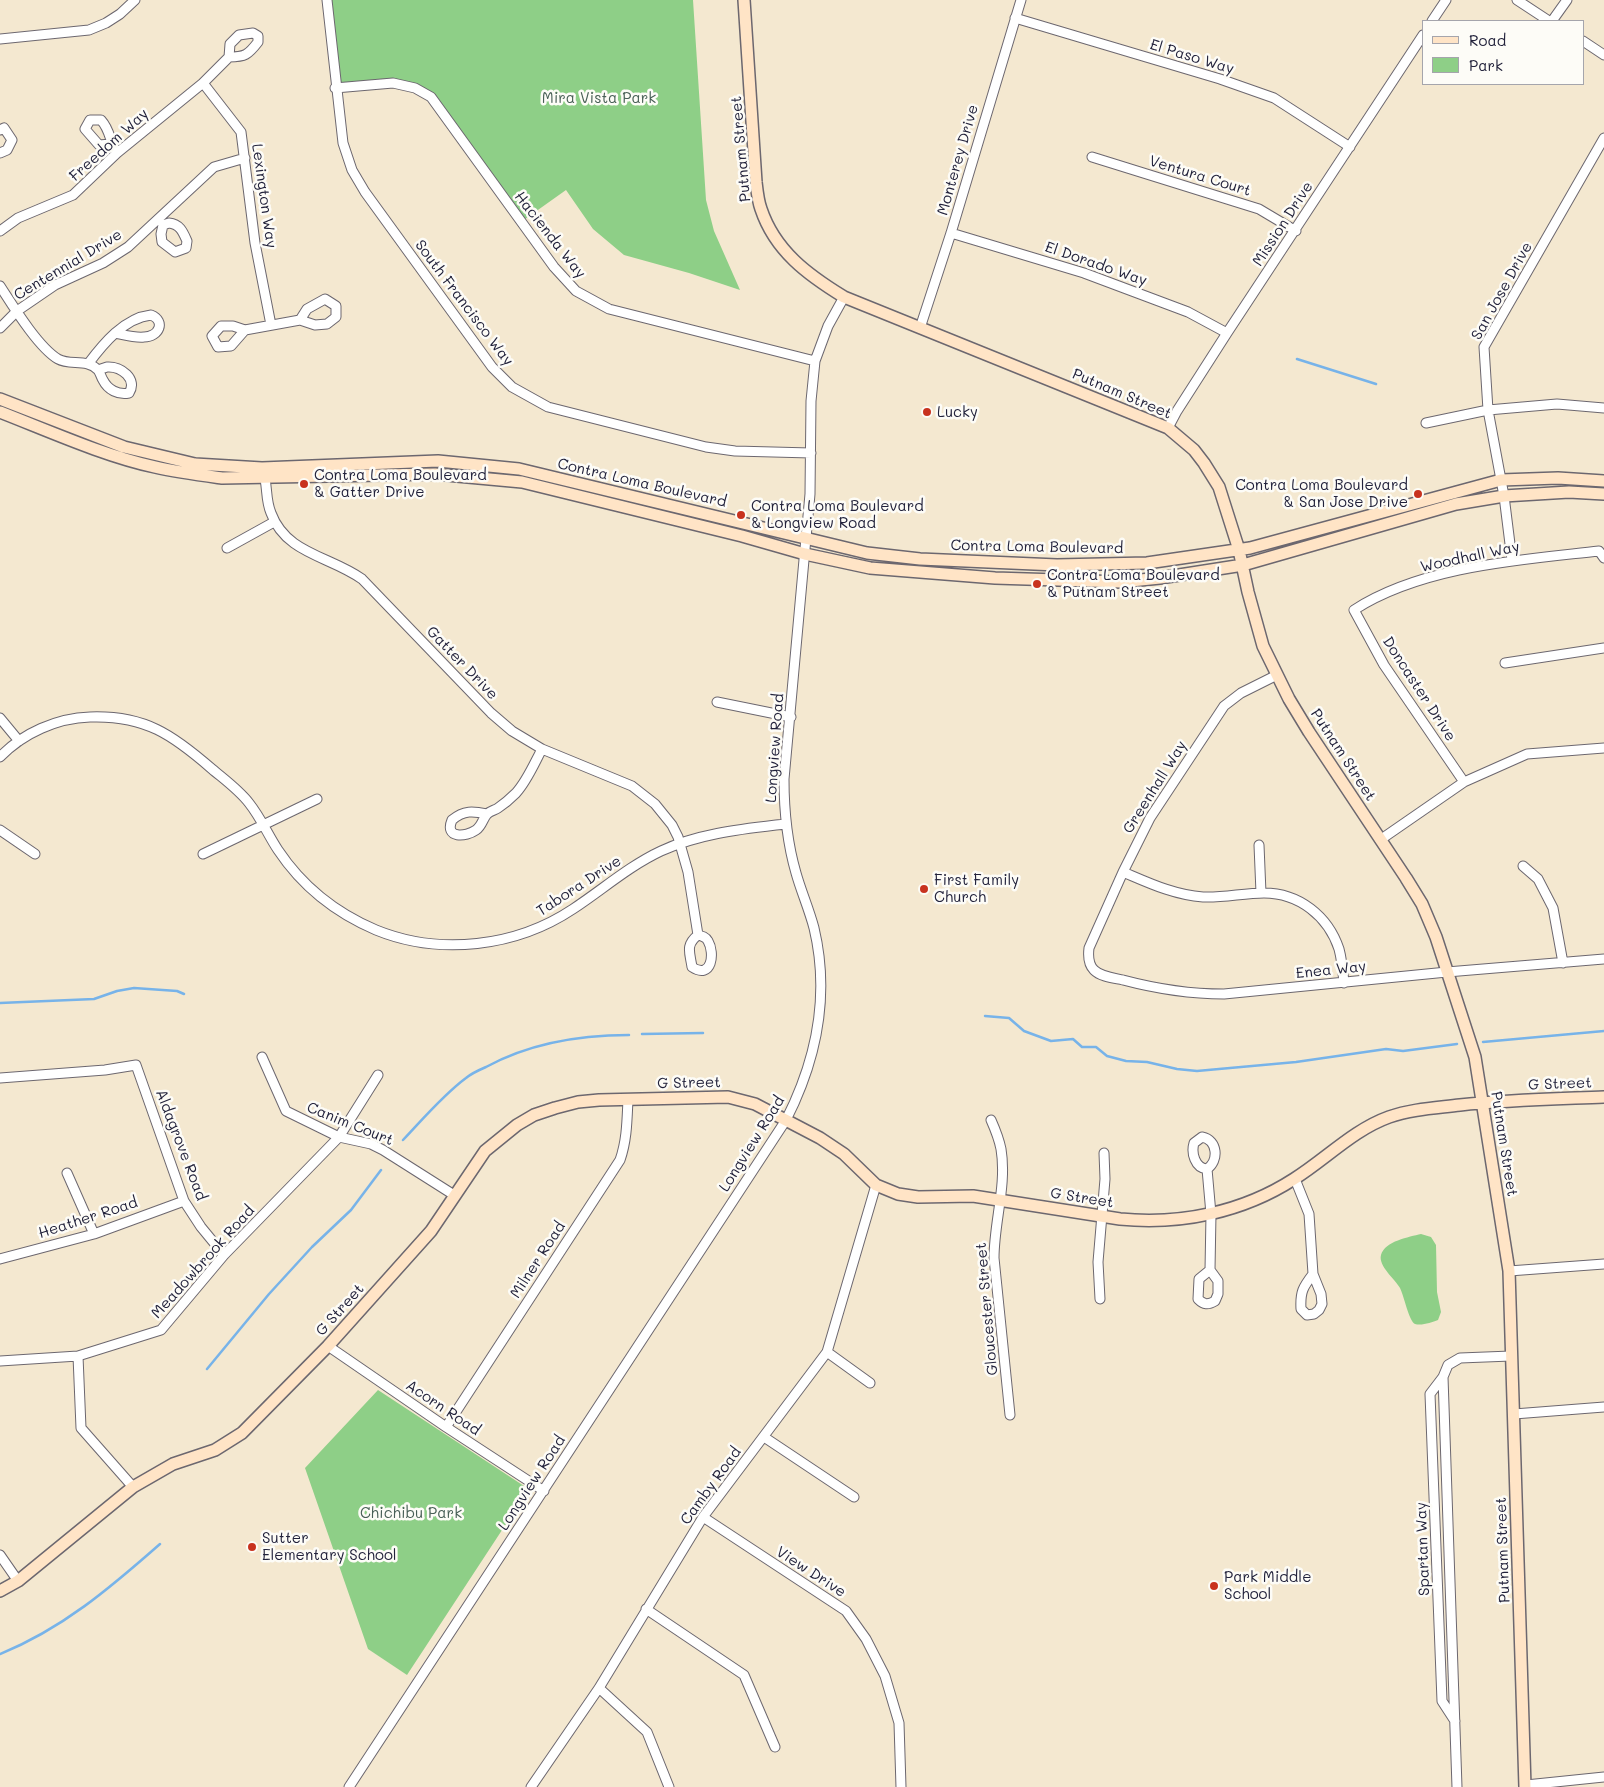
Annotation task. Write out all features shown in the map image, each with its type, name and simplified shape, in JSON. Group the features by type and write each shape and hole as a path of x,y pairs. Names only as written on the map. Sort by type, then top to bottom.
{"street":[{"path":"0,39 89,30 106,23 120,14 135,0"},
{"name":"South Francisco Way","path":"327,0 343,143 352,170 365,192 492,367 512,387 548,408 706,446 735,451 812,453"},
{"name":"Putnam Street","path":"744,0 756,182 761,209 773,233 794,262 817,280 844,297 1168,428 1194,450 1212,474 1224,499 1239,550 1255,621 1276,675 1309,732 1422,904 1436,937 1475,1057 1509,1271 1525,1786"},
{"name":"Monterey Drive","path":"920,328 951,233 1020,0"},
{"path":"1433,20 1446,0"},
{"path":"1517,0 1549,20"},
{"path":"1552,20 1567,0"},
{"name":"El Paso Way","path":"1015,18 1220,79 1274,98 1350,147"},
{"name":"Mission Drive","path":"1168,428 1227,333 1296,231 1422,37"},
{"path":"1584,42 1604,55"},
{"name":"Freedom Way","path":"0,231 18,218 73,195 117,153 203,83 229,57"},
{"name":"Lexington Way","path":"203,83 241,132 256,243 271,325"},
{"name":"Hacienda Way","path":"336,88 393,83 415,88 431,98 554,267 576,291 609,309 815,361"},
{"path":"0,130 4,128 12,140 7,150 0,153"},
{"name":"San Jose Drive","path":"1512,560 1504,496 1488,410 1484,347 1604,138"},
{"path":"111,144 117,153"},
{"name":"Ventura Court","path":"1092,157 1259,209 1296,231"},
{"name":"Centennial Drive","path":"0,328 17,311 55,286 103,263 128,247 160,222 214,167 245,158"},
{"name":"El Dorado Way","path":"951,233 1084,273 1188,312 1227,333"},
{"path":"0,286 42,345 59,360 88,364 98,370"},
{"name":"Longview Road","path":"349,1787 786,1120 800,1092 810,1064 817,1035 821,995 817,946 813,926 796,874 785,824 784,779 810,494 812,453 811,401 815,361 828,326 844,297"},
{"path":"245,330 300,320"},
{"path":"88,364 102,344 116,333"},
{"name":"Contra Loma Boulevard","path":"0,399 124,447 195,464 264,473 435,474 522,482 742,536 805,554 870,568 995,578 1121,582 1160,578 1242,565 1456,504 1504,496 1568,492 1604,494"},
{"path":"1426,423 1488,410 1557,404 1604,408"},
{"name":"Contra Loma Boulevard","path":"0,412 119,457 153,467 222,478 264,473 438,461 519,469 867,553 920,559 1057,565 1147,563 1239,550 1501,480 1558,478 1604,482"},
{"name":"Gatter Drive","path":"264,473 267,498 274,522 285,537 299,548 345,568 362,579 491,713 512,731 542,750 614,778 638,790 655,804 666,817 679,843 688,872 698,935"},
{"path":"227,548 274,522"},
{"name":"Woodhall Way","path":"1354,610 1372,598 1429,577 1512,560 1601,554"},
{"name":"Doncaster Drive","path":"1354,610 1384,665 1464,782"},
{"path":"1505,663 1604,648"},
{"name":"Greenhall Way","path":"1092,942 1123,872 1150,818 1219,712 1234,697 1276,675"},
{"path":"717,702 791,717"},
{"path":"0,718 19,741"},
{"name":"Tabora Drive","path":"0,757 19,741 49,725 74,718 113,718 140,722 162,731 190,750 245,798 279,852 296,874 315,893 338,910 364,925 394,936 448,945 496,941 543,926 573,909 648,858 679,843 726,831 785,824"},
{"path":"1380,840 1464,782 1527,754 1604,748"},
{"path":"487,814 500,807 516,792 526,779 542,750"},
{"path":"203,854 316,799"},
{"path":"0,830 34,854"},
{"path":"1259,845 1261,893"},
{"path":"1523,866 1538,879 1553,908 1563,962"},
{"path":"1123,872 1184,895 1214,897 1261,893 1292,899 1309,907 1323,920 1333,935 1338,948 1344,983"},
{"name":"Enea Way","path":"1092,942 1089,948 1089,959 1093,969 1098,973 1176,992 1224,994 1604,959"},
{"name":"Canim Court","path":"262,1056 286,1112 339,1137 371,1144 454,1196"},
{"name":"Aldagrove Road","path":"0,1078 105,1070 136,1065 184,1201 201,1227 224,1255"},
{"name":"Meadowbrook Road","path":"0,1361 78,1356 161,1330 224,1255 339,1137 378,1075"},
{"name":"G Street","path":"0,1591 18,1581 133,1487 173,1464 215,1450 242,1433 328,1346 431,1231 485,1151 504,1134 528,1118 555,1108 578,1102 728,1097 756,1104 837,1149 876,1185 890,1192 910,1197 965,1196 1132,1221 1156,1221 1211,1214 1249,1202 1295,1179 1357,1134 1388,1118 1425,1109 1483,1103 1604,1097"},
{"name":"Milner Road","path":"446,1427 620,1160 627,1128 628,1099"},
{"name":"Gloucester Street","path":"991,1120 1001,1151 1000,1200 994,1258 1010,1416"},
{"path":"1100,1299 1098,1262 1105,1179 1104,1153"},
{"path":"1207,1170 1211,1214 1210,1270"},
{"path":"67,1173 94,1234"},
{"path":"1295,1179 1309,1214 1313,1274"},
{"name":"Camby Road","path":"532,1786 599,1688 703,1517 827,1352 876,1185"},
{"name":"Heather Road","path":"0,1259 94,1234 184,1201"},
{"path":"1509,1271 1604,1264"},
{"name":"Acorn Road","path":"328,1346 544,1491"},
{"path":"827,1352 870,1383"},
{"path":"78,1356 81,1428 133,1487"},
{"name":"Spartan Way","path":"1455,1721 1442,1701 1430,1394 1443,1377 1448,1365 1460,1358 1511,1356"},
{"name":"Spartan Way","path":"1443,1377 1457,1787"},
{"path":"1514,1414 1604,1407"},
{"path":"764,1437 854,1497"},
{"name":"View Drive","path":"703,1517 846,1611 866,1639 885,1676 899,1723 901,1787"},
{"path":"0,1555 18,1581"},
{"path":"646,1610 744,1675 775,1747"},
{"path":"599,1688 647,1732 669,1787"},
{"path":"1525,1786 1604,1777"}],"green space":[{"name":"Mira Vista Park","path":"327,0 693,0 706,200 714,231 740,290 689,273 624,255 593,229 566,190 521,222 431,97 393,83 335,88"},
{"path":"1421,1234 1431,1237 1436,1245 1437,1292 1441,1312 1438,1320 1427,1324 1415,1324 1400,1288 1382,1264 1381,1255 1383,1250 1392,1243"},
{"name":"Chichibu Park","path":"378,1390 524,1486 526,1490 525,1495 407,1675 368,1649 305,1468"}],"waterway":[{"path":"1297,359 1376,384"},
{"path":"0,1003 94,999 117,991 134,988 177,991 184,994"},
{"path":"985,1016 1009,1018 1024,1031 1051,1041 1073,1039 1082,1047 1096,1047 1107,1056 1126,1061 1147,1062 1177,1069 1197,1071 1296,1062 1386,1049 1403,1051 1457,1044"},
{"path":"1483,1042 1604,1031"},
{"path":"642,1034 703,1033"},
{"path":"403,1140 449,1092 468,1076 503,1059 537,1046 555,1042 610,1035 629,1035"},
{"path":"207,1369 269,1294 312,1247 351,1210 381,1170"},
{"path":"0,1654 23,1644 65,1620 104,1592 160,1544"}],"place":[{"name":"Lucky","path":"927,412"},
{"name":"Contra Loma Boulevard & Gatter Drive","path":"304,484"},
{"name":"Contra Loma Boulevard & San Jose Drive","path":"1418,494"},
{"name":"Contra Loma Boulevard & Longview Road","path":"741,515"},
{"name":"Contra Loma Boulevard & Putnam Street","path":"1037,584"},
{"name":"First Family Church","path":"924,889"},
{"name":"Sutter Elementary School","path":"252,1547"},
{"name":"Park Middle School","path":"1214,1586"}]}
